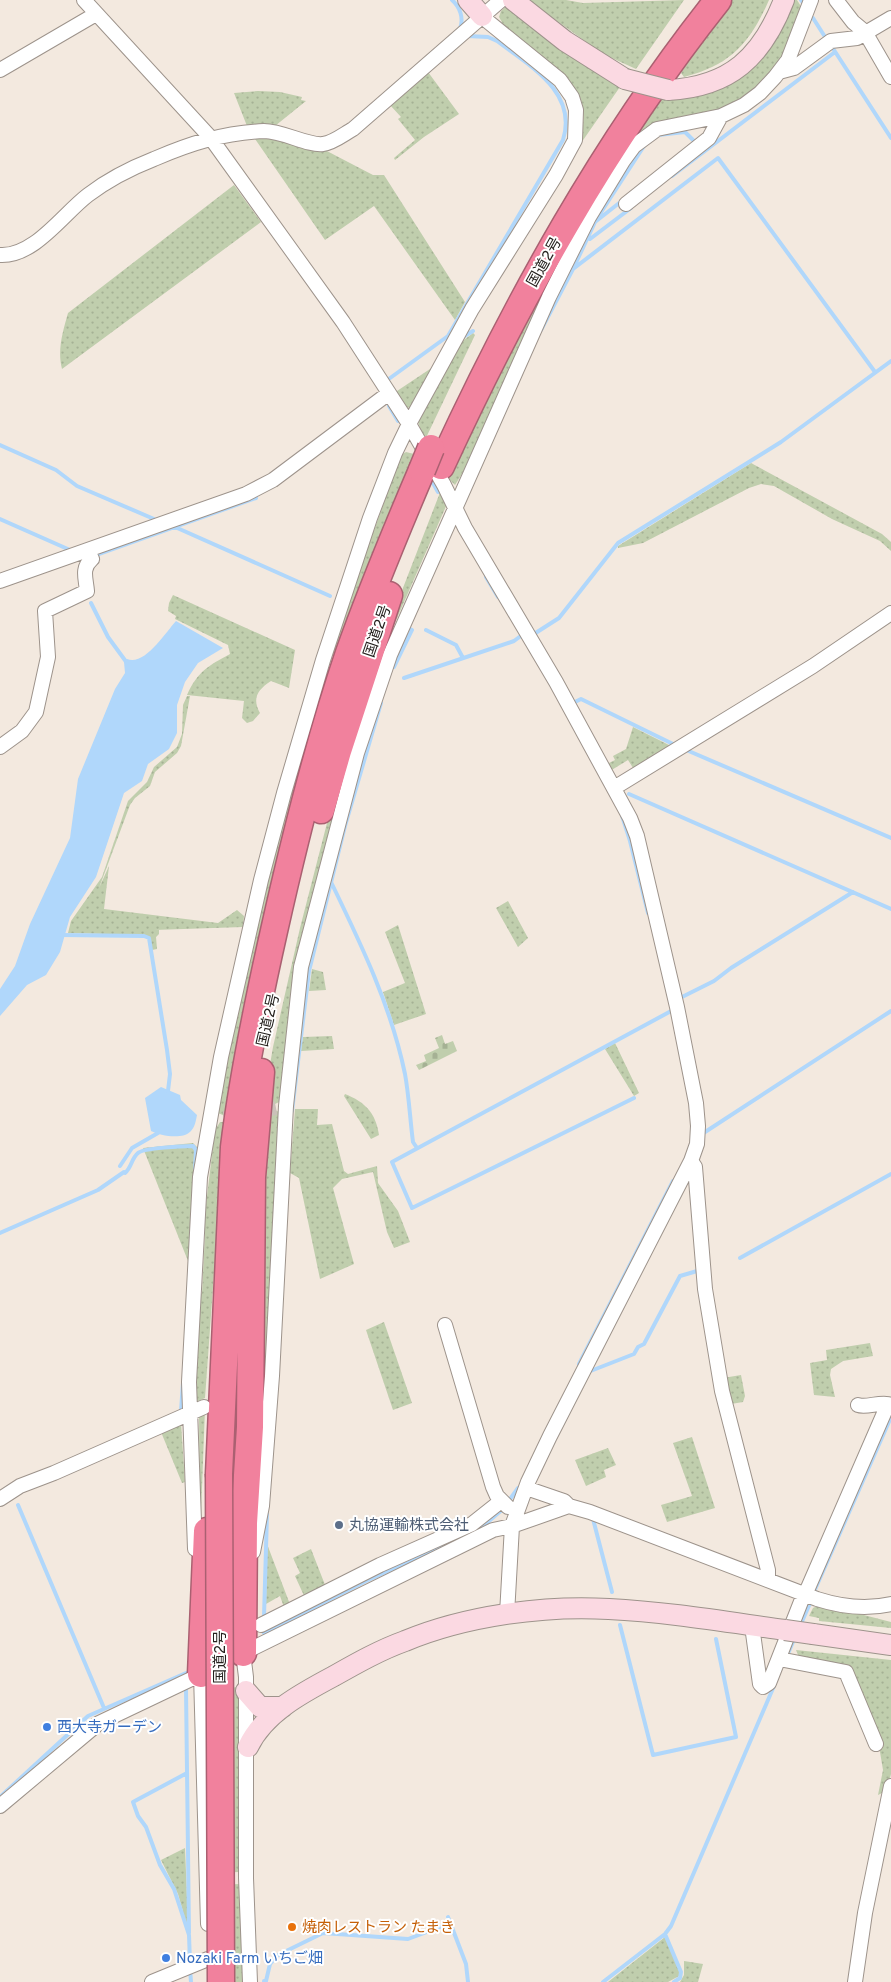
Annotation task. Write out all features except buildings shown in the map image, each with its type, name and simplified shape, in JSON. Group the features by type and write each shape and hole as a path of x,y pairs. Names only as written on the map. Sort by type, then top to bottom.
{"highway":[{"name":"国道2号","path":"225,1332 233,1288 240,1177 252,1092 265,1032 303,877 338,751 431,468 502,304 545,228 632,90 698,0"},
{"name":"国道2号","path":"221,1982 220,1474 234,1147 241,1093 290,858 319,749 353,644 384,561 431,468 558,236 646,98 718,0"},
{"path":"243,1653 252,1616 244,1523 250,1427 252,1177 265,1032"},
{"path":"201,1674 213,1330 223,1211 234,1147"}],"street":[{"path":"84,0 94,16 206,139 343,322 409,424 455,507 614,788 637,836 677,1007 698,1126 697,1144 691,1161 550,1436 526,1488 507,1506 458,1531 380,1565 252,1616 262,1506 265,1379 281,1107 301,967 374,683 397,638 455,507 549,297 589,217 623,161 634,146 657,129 721,116 752,99 779,72 788,60 811,0"},
{"path":"203,1608 194,1536 189,1414 192,1309 200,1177 218,1119 221,1057 261,880 323,660 370,518 409,424 472,309 556,175 575,140 576,110 572,97 560,80 461,0"},
{"path":"468,0 482,16"},
{"path":"0,255 14,254 27,249 89,194 124,171 206,139 264,131 281,132 326,143 353,129 482,16 507,1 625,79 668,90 687,89 710,84 742,67 764,43 784,0"},
{"path":"836,0 853,22 866,32 891,77"},
{"path":"0,70 94,16"},
{"path":"779,72 794,68 829,43 854,40 891,18"},
{"path":"626,204 709,138 721,116"},
{"path":"0,581 90,554 246,494 273,480 385,386"},
{"path":"0,747 22,730 36,712 48,657 45,611 87,591 84,576 90,554"},
{"path":"614,788 820,661 891,613"},
{"path":"323,660 337,666"},
{"path":"691,1161 695,1167 705,1289 722,1391 768,1570 768,1580"},
{"path":"445,1325 493,1487 507,1506 512,1526 507,1614"},
{"path":"752,1626 760,1684 763,1687 770,1683 783,1659 807,1598 808,1588 888,1404 878,1402 862,1407 858,1405"},
{"path":"0,1499 20,1486 204,1407"},
{"path":"526,1488 564,1501 567,1507"},
{"path":"0,1806 99,1723 486,1533 567,1507 590,1512 768,1580 807,1598 859,1608 891,1604"},
{"path":"248,1747 258,1730 283,1706 353,1665 406,1640 468,1621 507,1614 573,1609 608,1609 891,1644"},
{"path":"243,1653 248,1747 246,1878 250,1982"},
{"path":"783,1659 846,1672 876,1744"},
{"path":"201,1674 209,1982"},
{"path":"246,1691 260,1707 283,1706"},
{"path":"855,1982 865,1912 891,1786"},
{"path":"207,1877 246,1878"},
{"path":"152,1982 208,1959"}],"green space":[{"path":"528,0 566,0 583,3 684,0 636,69 603,54"},
{"path":"729,0 769,0 754,28 737,50 727,59 714,66 684,77 681,73"},
{"path":"791,0 797,0 802,8 781,62 754,92 723,111 687,119 658,121 645,128 631,141 659,96 706,93"},
{"path":"509,4 622,84 579,146 583,114 582,103 578,94 560,73 503,24 499,17 501,11"},
{"path":"428,72 459,114 424,137 395,160 394,158 415,140 398,119 401,117 390,105"},
{"path":"280,92 302,97 301,100 306,101 275,126 247,126 234,93"},
{"path":"267,134 323,149 373,175 384,175 465,302 455,320 374,206 325,240 253,136"},
{"path":"234,185 261,222 62,369 60,348 68,313"},
{"path":"557,268 462,474 455,485 447,477 549,274"},
{"path":"473,333 475,335 424,442 418,421 460,343"},
{"path":"433,367 411,407 406,408 394,393"},
{"path":"406,452 418,455 335,661 331,652 360,564 363,561 401,455"},
{"path":"751,463 882,534 891,542 891,551 880,541 832,519 774,486 761,484 749,488 643,543 618,548 618,546"},
{"path":"441,490 447,504 394,625 377,673 368,678"},
{"path":"173,595 295,650 289,688 271,681 262,688 256,699 260,713 253,721 247,723 242,718 244,701 187,695 195,680 204,670 230,654 228,645 175,619 176,616 168,611"},
{"path":"333,668 221,1177 205,1398 196,1402 193,1399 199,1297 202,1293 205,1234 203,1229 215,1130 220,1122 224,1122 225,1116 218,1113 217,1109 266,881 326,670"},
{"path":"371,687 305,929 281,1101 275,1104 275,1110 279,1112 268,1364 261,1373 263,1106 273,1047 300,928 344,757"},
{"path":"187,696 190,696 181,746 177,753 155,772 150,786 135,798 130,805 99,888 109,866 104,909 218,923 237,910 244,916 243,927 154,930 159,930 159,934 156,937 157,949 152,950 149,937 144,935 68,933 71,921 102,877 128,801 147,782 154,767 177,747 182,734 183,705"},
{"path":"633,727 675,748 635,771 628,760 610,771 607,764 615,760 613,756 626,749"},
{"path":"508,901 528,938 518,947 496,908"},
{"path":"398,925 426,1014 394,1025 383,992 405,983 385,932"},
{"path":"312,969 323,972 326,990 309,991"},
{"path":"442,1035 445,1044 453,1041 457,1051 419,1070 416,1065 426,1061 424,1055 439,1048 435,1038"},
{"path":"332,1036 334,1049 301,1051 303,1037"},
{"path":"615,1043 639,1093 634,1096 605,1049"},
{"path":"345,1094 368,1109 375,1120 379,1135 371,1139 344,1096"},
{"path":"295,1109 318,1109 317,1125 332,1124 344,1171 348,1174 377,1166 378,1183 398,1211 410,1242 394,1248 387,1232 373,1172 342,1179 333,1188 354,1264 320,1279 299,1178 290,1173"},
{"path":"193,1143 200,1150 188,1261 143,1148"},
{"path":"384,1322 412,1403 393,1410 366,1330"},
{"path":"870,1343 873,1356 843,1361 831,1369 830,1375 835,1397 814,1395 810,1363 827,1360 826,1350"},
{"path":"741,1375 745,1396 743,1402 731,1404 723,1378"},
{"path":"205,1409 200,1540 199,1415"},
{"path":"181,1423 185,1482 182,1483 161,1432"},
{"path":"692,1437 715,1508 667,1522 661,1505 692,1496 673,1443"},
{"path":"608,1448 616,1465 604,1470 606,1477 586,1486 575,1460"},
{"path":"267,1544 291,1607 285,1610 280,1596 266,1604"},
{"path":"311,1549 327,1590 306,1600 295,1576 300,1573 293,1558"},
{"path":"821,1604 891,1622 891,1628 819,1621 819,1618 809,1616 813,1608"},
{"path":"796,1650 891,1660 891,1774 884,1792 881,1794 878,1795 883,1770 879,1746 850,1671 800,1660"},
{"path":"241,1685 239,1872 213,1873 209,1697"},
{"path":"185,1848 188,1922 186,1922 178,1894 161,1860"},
{"path":"241,1884 245,1982 212,1982 212,1885"},
{"path":"665,1937 679,1969 679,1976 668,1982 608,1982"},
{"path":"684,1961 703,1964 698,1982 680,1982 684,1975"}],"water":[{"path":"176,621 223,648 198,663 185,682 177,705 177,733 169,749 148,764 142,781 124,793 96,877 70,917 60,952 46,975 27,985 0,1016 0,989 15,966 30,924 70,838 78,779 115,689 125,673 124,662 127,659 141,658 148,653"},
{"path":"161,1087 180,1095 181,1100 197,1115 191,1131 183,1136 172,1136 151,1131 145,1098"}],"waterway":[{"path":"452,0 460,13 462,21 460,29"},
{"path":"801,0 804,4"},
{"path":"813,18 827,40"},
{"path":"386,381 448,336 563,140 566,123 564,108 548,82 497,41 488,37 467,36"},
{"path":"834,50 891,138"},
{"path":"672,176 835,52"},
{"path":"658,135 685,132 696,143"},
{"path":"573,269 596,220 644,146"},
{"path":"541,330 573,269 718,158 875,372"},
{"path":"595,222 623,200"},
{"path":"590,239 631,208"},
{"path":"463,337 473,331"},
{"path":"534,634 559,618 618,543 781,442 891,361"},
{"path":"389,406 398,421"},
{"path":"0,445 56,470 77,486 154,519"},
{"path":"429,476 438,492"},
{"path":"93,556 256,498"},
{"path":"0,519 70,550"},
{"path":"175,527 330,596"},
{"path":"486,577 498,597"},
{"path":"91,603 108,637 127,663"},
{"path":"394,667 412,630 410,629"},
{"path":"426,630 456,645 463,658"},
{"path":"404,678 514,641 522,635"},
{"path":"573,703 581,699 675,745"},
{"path":"292,1111 309,971 345,826 381,703"},
{"path":"684,749 891,838"},
{"path":"629,794 891,909"},
{"path":"622,816 648,913"},
{"path":"331,882 364,952 392,1024 405,1074 413,1142 417,1148"},
{"path":"680,998 714,981 731,968 853,892"},
{"path":"61,935 144,936 149,938 170,1074 168,1091"},
{"path":"634,1098 412,1208 392,1162 673,1010"},
{"path":"702,1134 891,1011"},
{"path":"120,1166 132,1148 158,1133"},
{"path":"125,1173 136,1155 141,1151 181,1146 193,1146 196,1150 195,1169"},
{"path":"0,1233 98,1190 124,1172"},
{"path":"740,1258 891,1174"},
{"path":"579,1364 673,1181"},
{"path":"588,1372 634,1354 638,1347 644,1344 680,1276 697,1271"},
{"path":"181,1411 183,1383"},
{"path":"813,1594 891,1417"},
{"path":"264,1633 366,1581 466,1535 489,1521 503,1509 518,1488"},
{"path":"18,1505 104,1708"},
{"path":"264,1617 267,1514"},
{"path":"593,1519 612,1592"},
{"path":"800,1626 811,1601"},
{"path":"620,1625 653,1755 736,1737 716,1639"},
{"path":"787,1656 795,1637"},
{"path":"0,1797 88,1716 186,1673"},
{"path":"603,1982 665,1934 671,1926 774,1686"},
{"path":"186,1689 189,1933"},
{"path":"187,1773 133,1802 138,1816 146,1827 160,1865 174,1889 189,1935 190,1962"},
{"path":"448,1917 466,1964 468,1982"},
{"path":"264,1981 266,1981 270,1964 278,1955 323,1933 408,1939 451,1923"},
{"path":"665,1934 681,1972 680,1978 674,1982"},
{"path":"190,1969 191,1982"}],"tunnel":[{"path":"224,1118 276,1108"}],"place":[{"name":"丸協運輸株式会社","path":"339,1525"},
{"name":"西大寺ガーデン","path":"47,1727"},
{"name":"焼肉レストラン たまき","path":"292,1927"},
{"name":"Nozaki Farm いちご畑","path":"166,1958"}]}
